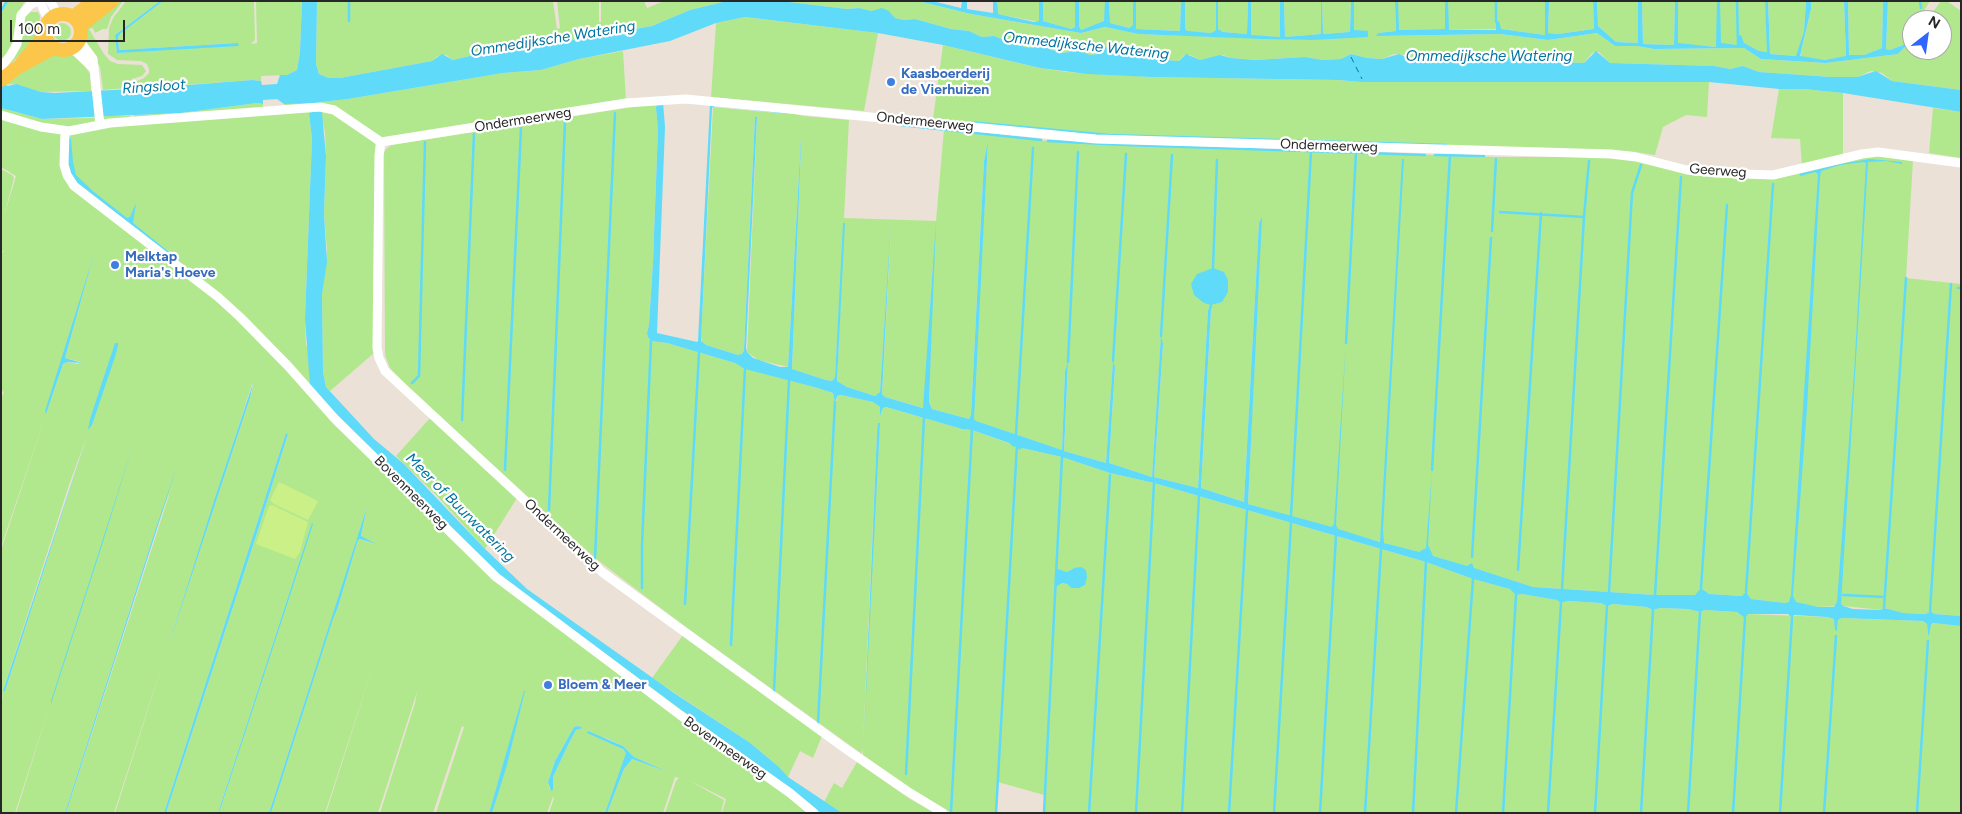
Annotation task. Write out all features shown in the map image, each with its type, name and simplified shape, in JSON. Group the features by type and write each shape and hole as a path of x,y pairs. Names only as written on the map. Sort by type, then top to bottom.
{"main road":[{"path":"77,21 94,1"},
{"path":"77,21 112,1"},
{"path":"18,67 44,36 44,31 53,17 68,14 77,21 81,33 76,44 59,50 53,48 44,36"},
{"path":"1,80 18,67 53,48"}],"street":[{"path":"1,67 17,44 21,15 30,5 39,1 53,17"},
{"path":"50,1 53,17"},
{"path":"76,44 94,68 100,121"},
{"name":"Ondermeerweg","path":"944,813 907,791 846,749 602,572 385,371 377,348 379,154 381,142 626,103 686,99 1096,139 1473,150"},
{"path":"1,115 41,127 65,131 100,121 110,123 317,108 334,110 381,142"},
{"name":"Bovenmeerweg","path":"65,131 64,165 67,175 74,186 204,286 240,317 288,366 342,426 496,577 680,715 790,793 814,813"},
{"name":"Geerweg","path":"1473,150 1611,154 1636,157 1687,170 1732,174 1773,174 1878,152 1961,163"}],"green space":[{"path":"8,1 25,1 18,13 15,37 10,49 1,62 1,14"},
{"path":"117,1 123,1 111,17 107,29 95,33 93,28 89,29 110,61 118,64 142,65 146,71 142,76 132,79 129,82 128,88 103,90 100,67 85,43 84,35 86,29"},
{"path":"126,1 160,1 115,35 117,53 238,43 119,50 118,36 163,1 254,1 255,40 251,44 257,43 256,1 302,1 300,52 297,70 287,75 261,76 261,81 252,80 133,89 133,83 144,78 149,73 147,64 141,61 117,60 108,54 109,28 113,18"},
{"path":"317,1 553,1 557,29 560,28 557,1 599,1 599,22 601,22 601,1 644,1 647,8 664,1 727,1 690,10 652,26 495,54 478,54 453,60 446,55 438,56 432,61 340,78 329,78 319,74 316,64"},
{"path":"781,1 918,1 971,14 1081,33 1105,27 1138,34 1312,40 1354,31 1354,1 1395,1 1396,31 1378,33 1377,36 1500,34 1548,40 1597,33 1615,46 1637,46 1654,49 1744,48 1761,59 1826,63 1898,54 1902,50 1902,60 1952,60 1952,10 1934,10 1941,1 1947,1 1961,11 1961,90 1892,81 1882,73 1871,71 1857,77 1831,77 1759,72 1743,66 1730,69 1714,66 1610,63 1599,52 1592,53 1584,63 1561,62 1545,58 1536,62 1509,59 1502,53 1489,60 1462,60 1453,53 1445,53 1437,58 1422,56 1411,59 1404,55 1394,54 1382,59 1351,54 1341,59 1323,60 1305,57 1255,60 1231,58 1223,55 1200,60 1190,55 1184,55 1179,61 1176,61 1150,58 1136,52 1122,56 1116,53 1112,47 1103,49 1098,54 1090,55 1080,51 1061,53 1044,47 1030,48 1017,45 994,36 982,37 969,31 951,29 915,19 904,20 895,18 889,11 872,11 859,8 847,9"},
{"path":"997,1 1039,1 1039,22 997,14"},
{"path":"1043,1 1075,1 1075,27 1071,29 1043,21"},
{"path":"1079,1 1105,1 1105,21 1081,30 1079,26"},
{"path":"1109,1 1133,1 1133,25 1129,28 1110,23"},
{"path":"1136,1 1181,1 1180,31 1136,29"},
{"path":"1185,1 1216,1 1216,30 1211,33 1188,32 1185,28"},
{"path":"1218,1 1248,1 1247,34 1223,32 1218,29"},
{"path":"1251,1 1280,1 1280,37 1251,36"},
{"path":"1284,1 1321,1 1321,34 1285,37"},
{"path":"1322,1 1351,1 1350,32 1323,34"},
{"path":"1398,1 1445,1 1445,29 1398,30"},
{"path":"1448,1 1545,1 1545,35 1501,29 1448,30"},
{"path":"1549,1 1593,1 1594,29 1558,34 1548,33"},
{"path":"1597,1 1638,1 1638,43 1616,42 1598,26"},
{"path":"1642,1 1675,1 1674,45 1643,44"},
{"path":"1678,1 1717,1 1717,47 1678,44"},
{"path":"1720,1 1765,1 1768,52 1759,51 1743,43 1738,45 1720,44"},
{"path":"1768,1 1806,1 1804,31 1797,56 1770,54"},
{"path":"1811,1 1844,1 1846,57 1825,60 1800,57 1811,9"},
{"path":"1848,1 1883,1 1882,48 1864,55 1849,55"},
{"path":"1888,1 1930,1 1924,10 1902,10 1902,45 1890,50 1886,49"},
{"path":"31,12 38,12 40,16 39,32 22,53 1,73 26,16"},
{"path":"745,17 878,33 864,111 711,97 716,23"},
{"path":"62,23 70,28 71,32 66,40 62,41 54,36 53,32 58,24"},
{"path":"943,45 1040,68 1067,72 1151,77 1362,82 1709,82 1707,117 1686,115 1663,127 1655,155 1629,151 1109,135 933,119"},
{"path":"623,51 626,101 386,140 320,104 321,102 503,73 541,70 579,59"},
{"path":"52,53 69,54 79,58 90,74 91,91 41,92 13,84 5,85 6,82"},
{"path":"1779,89 1804,89 1843,93 1843,154 1802,166 1800,139 1771,138"},
{"path":"312,102 314,111 309,113 312,139 305,319 306,344 331,409 496,573 821,813 722,813 726,799 688,780 724,800 721,813 665,813 676,781 679,778 675,777 663,813 607,813 624,769 632,759 668,772 634,757 623,746 602,736 623,749 627,754 605,813 549,813 553,797 547,813 492,813 525,692 489,813 436,813 464,727 462,726 433,813 380,813 417,692 378,813 326,813 373,666 325,813 271,813 358,540 374,544 361,536 367,508 269,813 219,813 312,523 218,813 166,813 258,530 288,434 286,433 164,813 115,813 165,656 114,813 66,813 172,486 153,537 65,813 16,813 49,708 15,813 1,813 1,702 3,695 1,697 1,550 44,420 1,547 1,399 4,392 2,391 1,393 1,254 5,250 1,252 1,169 14,178 4,216 16,176 1,167 1,108 42,119 108,116 130,116 130,118 134,118 134,115 181,113 257,103 263,104 263,108 285,106 284,104","holes":["94,254 65,358 81,362 78,364 67,362 63,364 46,414","252,384 250,398 167,651","87,436 5,691 3,691 69,485","574,727 583,728 576,730 569,743 553,777 553,790 550,790 548,782 555,761"]},
{"path":"658,103 656,108 658,129 653,262 647,333 651,341 667,343 735,363 747,369 833,393 836,402 838,395 841,395 873,402 880,407 880,416 883,408 886,407 962,429 972,430 1022,448 1062,457 1110,473 1154,483 1426,562 1473,579 1511,589 1516,595 1522,594 1558,600 1561,603 1568,601 1601,603 1607,606 1613,604 1647,607 1653,610 1660,608 1688,609 1700,612 1705,610 1737,612 1745,617 1748,614 1827,617 1834,619 1837,630 1838,620 1842,618 1923,621 1927,624 1928,635 1931,625 1934,623 1961,626 1961,813 1044,813 1044,795 998,782 996,813 952,813 905,785 863,755 863,748 862,754 683,625 595,558 413,392 390,368 385,355 384,153 391,145","holes":["880,423 879,433 863,745 877,433","1074,568 1085,570 1085,585 1071,588 1067,584 1062,583 1058,570 1067,572"]},
{"path":"713,107 787,114 788,112 803,116 849,120 844,218 936,221 944,129 1048,141 1126,145 1495,157 1623,157 1687,172 1758,179 1781,177 1876,155 1913,160 1906,278 1961,284 1961,616 1934,614 1930,611 1927,614 1903,613 1886,608 1882,610 1843,606 1818,607 1751,599 1746,592 1743,596 1709,594 1701,588 1696,595 1655,595 1533,587 1433,556 1426,548 1419,553 1248,504 1261,219 1259,223 1244,502 1201,488 1210,309 1208,310 1198,488 1154,477 1163,344 1161,340 1152,477 1109,463 1115,368 1113,363 1106,463 1064,451 1068,364 1065,371 1062,450 975,421 973,417 988,141 984,161 971,415 969,419 932,409 929,402 933,263 924,408 885,397 882,394 891,228 880,392 875,396 847,387 837,381 844,223 835,377 832,381 826,380 792,369 802,121 788,367 758,360 747,352 757,117 755,117 744,350 741,355 738,355 706,345 702,343 701,337"},
{"path":"1933,108 1961,112 1961,158 1929,153"},
{"path":"320,111 329,111 375,144 376,167 374,353 330,391 326,387 323,372 322,294 327,250 324,214 326,156 325,132"},
{"path":"430,418 517,498 485,549 437,496 396,456"},
{"path":"279,482 318,501 308,520 274,504 270,500"},
{"path":"272,505 308,522 300,552 295,559 256,544 269,506"},
{"path":"683,635 822,736 813,758 800,751 788,777 749,742 652,678"},
{"path":"857,762 910,799 935,813 842,813 824,802 834,783 842,788"}],"water":[{"path":"160,1 163,1 120,34 118,37 119,50 238,43 239,46 117,53 115,35"},
{"path":"302,1 317,1 316,64 319,74 329,78 340,78 432,61 442,54 453,60 478,54 495,54 652,26 690,10 727,1 781,1 847,9 859,8 872,11 882,8 889,11 895,18 904,20 915,19 951,29 969,31 982,37 994,36 1017,45 1030,48 1044,47 1061,53 1080,51 1090,55 1098,54 1108,46 1122,56 1136,52 1150,58 1176,61 1179,61 1186,54 1200,60 1220,55 1255,60 1305,57 1323,60 1341,59 1351,54 1382,59 1399,54 1411,59 1422,56 1437,58 1449,52 1462,60 1489,60 1499,52 1510,59 1536,62 1550,58 1561,62 1584,63 1596,51 1610,63 1714,66 1730,69 1743,66 1759,72 1831,77 1857,77 1876,71 1892,81 1961,90 1961,112 1843,93 1709,82 1362,82 1088,74 1040,68 943,45 878,33 745,17 716,23 670,41 579,59 541,70 503,73 321,102 326,156 324,214 327,262 322,294 323,372 326,387 374,439 404,464 485,549 527,589 674,693 749,742 788,777 842,813 821,813 496,573 331,409 310,385 305,319 312,139 309,113 314,111 313,103 284,104 277,99 263,100 263,104 257,103 181,113 42,119 1,108 1,83 8,86 16,84 41,92 55,93 252,80 261,81 262,85 277,84 280,75 287,75 297,70 300,52"},
{"path":"918,1 932,1 961,8 962,1 967,1 967,9 993,13 993,1 997,1 998,14 1034,22 1039,21 1039,1 1043,1 1043,21 1071,29 1075,27 1075,1 1079,1 1079,26 1081,30 1104,21 1105,1 1109,1 1110,23 1129,28 1133,25 1133,1 1136,1 1136,29 1180,31 1181,1 1185,1 1185,28 1187,31 1211,33 1216,30 1216,1 1218,1 1218,29 1223,32 1247,34 1248,1 1251,1 1251,35 1280,37 1280,1 1284,1 1285,37 1321,34 1321,1 1323,34 1350,32 1351,1 1354,1 1354,30 1368,31 1368,37 1312,40 1262,39 1138,34 1105,27 1081,33 971,14"},
{"path":"1395,1 1398,1 1399,30 1445,29 1445,1 1448,1 1449,30 1496,30 1496,22 1499,21 1501,29 1545,35 1545,1 1549,1 1548,33 1558,34 1594,29 1593,1 1597,1 1598,26 1616,42 1638,43 1638,1 1642,1 1643,44 1674,45 1675,1 1678,1 1678,43 1716,47 1717,1 1720,1 1721,43 1737,45 1738,36 1741,35 1744,43 1759,51 1767,52 1765,1 1768,1 1770,54 1796,56 1804,31 1806,1 1811,1 1811,9 1800,56 1825,60 1846,56 1844,1 1848,1 1849,55 1864,55 1882,48 1883,1 1888,1 1886,49 1890,50 1902,45 1902,50 1898,54 1826,63 1761,59 1744,48 1654,49 1637,46 1615,46 1597,33 1548,40 1500,34 1376,36 1378,33 1396,31"},
{"path":"663,102 665,127 657,333 698,341 710,104 788,112 788,114 715,106 712,108 701,341 706,345 738,355 742,354 744,350 755,117 757,117 746,348 753,358 780,367 788,367 802,121 792,369 826,380 832,381 835,377 843,223 845,223 837,381 847,387 875,396 880,392 891,221 882,394 885,397 923,408 936,221 929,402 932,409 969,419 971,415 984,161 988,141 974,419 1062,450 1065,371 1068,362 1064,451 1106,463 1113,361 1115,367 1109,463 1152,477 1161,336 1163,344 1154,477 1198,488 1208,310 1210,309 1201,488 1244,502 1259,223 1262,217 1248,504 1332,527 1334,524 1346,341 1336,525 1338,529 1380,542 1402,159 1404,159 1383,530 1384,543 1419,552 1426,548 1432,470 1428,545 1433,556 1467,566 1472,563 1474,568 1533,587 1655,595 1695,595 1701,588 1709,594 1742,596 1746,592 1751,599 1785,603 1789,602 1791,595 1818,174 1815,172 1801,176 1799,174 1840,164 1870,159 1902,162 1902,164 1886,161 1868,162 1841,604 1853,609 1881,610 1884,608 1903,613 1926,614 1931,611 1934,614 1961,616 1961,626 1933,623 1928,635 1927,624 1923,621 1842,618 1838,620 1837,631 1835,630 1834,619 1827,617 1794,615 1792,618 1788,614 1748,614 1745,618 1737,612 1705,610 1700,612 1688,609 1660,608 1653,610 1647,607 1613,604 1607,606 1601,603 1568,601 1561,603 1557,600 1522,594 1516,595 1510,589 1473,579 1426,562 1154,483 1110,473 1062,457 1022,448 1019,450 1017,445 1014,447 1009,443 972,430 962,429 886,407 883,408 880,416 880,407 873,402 838,395 835,402 833,393 745,369 735,363 667,343 651,341 647,333 653,262 658,129 657,104","holes":["1866,163 1854,373 1837,602 1834,607 1818,607 1796,602 1793,596 1807,408 1820,177 1821,171 1840,165"]},
{"path":"71,138 76,175 127,218 130,217 136,203 133,223 174,256 172,257 72,177 68,161 69,139"},
{"path":"94,254 65,358 82,363 67,362 63,364 46,414 45,411"},
{"path":"1213,268 1224,272 1228,280 1228,292 1222,302 1211,305 1204,303 1194,295 1191,284 1197,274"},
{"path":"115,343 118,343 118,346 115,357 92,425 88,430 90,419"},
{"path":"253,383 250,398 167,651 214,501"},
{"path":"878,423 880,423 864,735 877,433"},
{"path":"286,433 288,434 258,530 166,813 164,813"},
{"path":"87,436 5,691 3,691"},
{"path":"133,445 103,542 51,704 51,701"},
{"path":"178,463 66,813 65,813 153,537"},
{"path":"367,507 361,536 376,544 358,540 271,813 269,813"},
{"path":"312,523 296,577 218,813"},
{"path":"1081,567 1086,570 1085,585 1079,588 1071,588 1067,584 1062,583 1055,587 1057,569 1067,572"},
{"path":"524,691 507,765 492,813 489,813"},
{"path":"574,727 583,728 576,730 569,743 553,777 553,790 551,791 548,782 555,761"},
{"path":"588,731 623,746 634,757 668,772 632,759 624,769 607,813 605,813 626,753 623,749 587,733"}],"waterway":[{"path":"1,11 7,1"},
{"path":"349,1 349,21"},
{"path":"1496,1 1496,22"},
{"path":"1737,1 1738,45"},
{"path":"1920,1 1921,8"},
{"path":"595,558 615,113"},
{"path":"549,510 565,122"},
{"path":"969,122 1109,135 1446,145"},
{"path":"901,125 1041,140"},
{"path":"505,470 521,128"},
{"path":"462,420 474,134"},
{"path":"1048,141 1425,155"},
{"path":"412,383 419,376 425,142"},
{"path":"1016,434 1033,148"},
{"path":"1291,516 1311,151"},
{"path":"1068,362 1078,152"},
{"path":"1346,343 1356,152"},
{"path":"1113,361 1126,154"},
{"path":"1161,336 1172,155"},
{"path":"1435,155 1484,156"},
{"path":"1432,470 1450,155"},
{"path":"1492,231 1496,159"},
{"path":"1213,268 1217,160"},
{"path":"1562,589 1589,161"},
{"path":"1609,592 1632,193 1641,165"},
{"path":"1655,595 1681,177"},
{"path":"1746,592 1773,184"},
{"path":"1701,588 1727,205"},
{"path":"1500,212 1584,217"},
{"path":"1518,570 1541,213"},
{"path":"1472,557 1491,238"},
{"path":"1884,608 1906,278"},
{"path":"1930,611 1951,284"},
{"path":"1210,309 1211,305"},
{"path":"642,588 642,545 651,341"},
{"path":"685,604 699,353"},
{"path":"731,645 745,369"},
{"path":"774,691 789,381"},
{"path":"818,723 835,402"},
{"path":"906,774 924,418"},
{"path":"951,812 972,430"},
{"path":"996,813 1017,445"},
{"path":"1044,813 1062,457"},
{"path":"1089,813 1110,475"},
{"path":"1136,813 1154,483"},
{"path":"1182,813 1199,496"},
{"path":"1229,813 1247,510"},
{"path":"1274,813 1291,523"},
{"path":"1320,813 1336,536"},
{"path":"1365,813 1381,549"},
{"path":"1413,813 1426,562"},
{"path":"1456,813 1473,579"},
{"path":"1503,813 1516,595"},
{"path":"1843,595 1885,597"},
{"path":"1548,813 1561,603"},
{"path":"1595,813 1607,606"},
{"path":"1641,813 1653,610"},
{"path":"1688,813 1700,612"},
{"path":"1733,813 1745,618"},
{"path":"1780,813 1792,618"},
{"path":"1824,813 1836,636"},
{"path":"1917,813 1928,641"}],"ferry route":[{"path":"1351,57 1362,79"}],"place":[{"name":"Kaasboerderij de Vierhuizen","path":"891,82"},
{"name":"Melktap Maria's Hoeve","path":"115,265"},
{"name":"Bloem & Meer","path":"548,685"}],"water label":[{"name":"Ommedijksche Watering","path":"553,39"},
{"name":"Ommedijksche Watering","path":"1086,46"},
{"name":"Ommedijksche Watering","path":"1489,57"},
{"name":"Ringsloot","path":"154,87"},
{"name":"Meer of Buurwatering","path":"460,508"}]}
